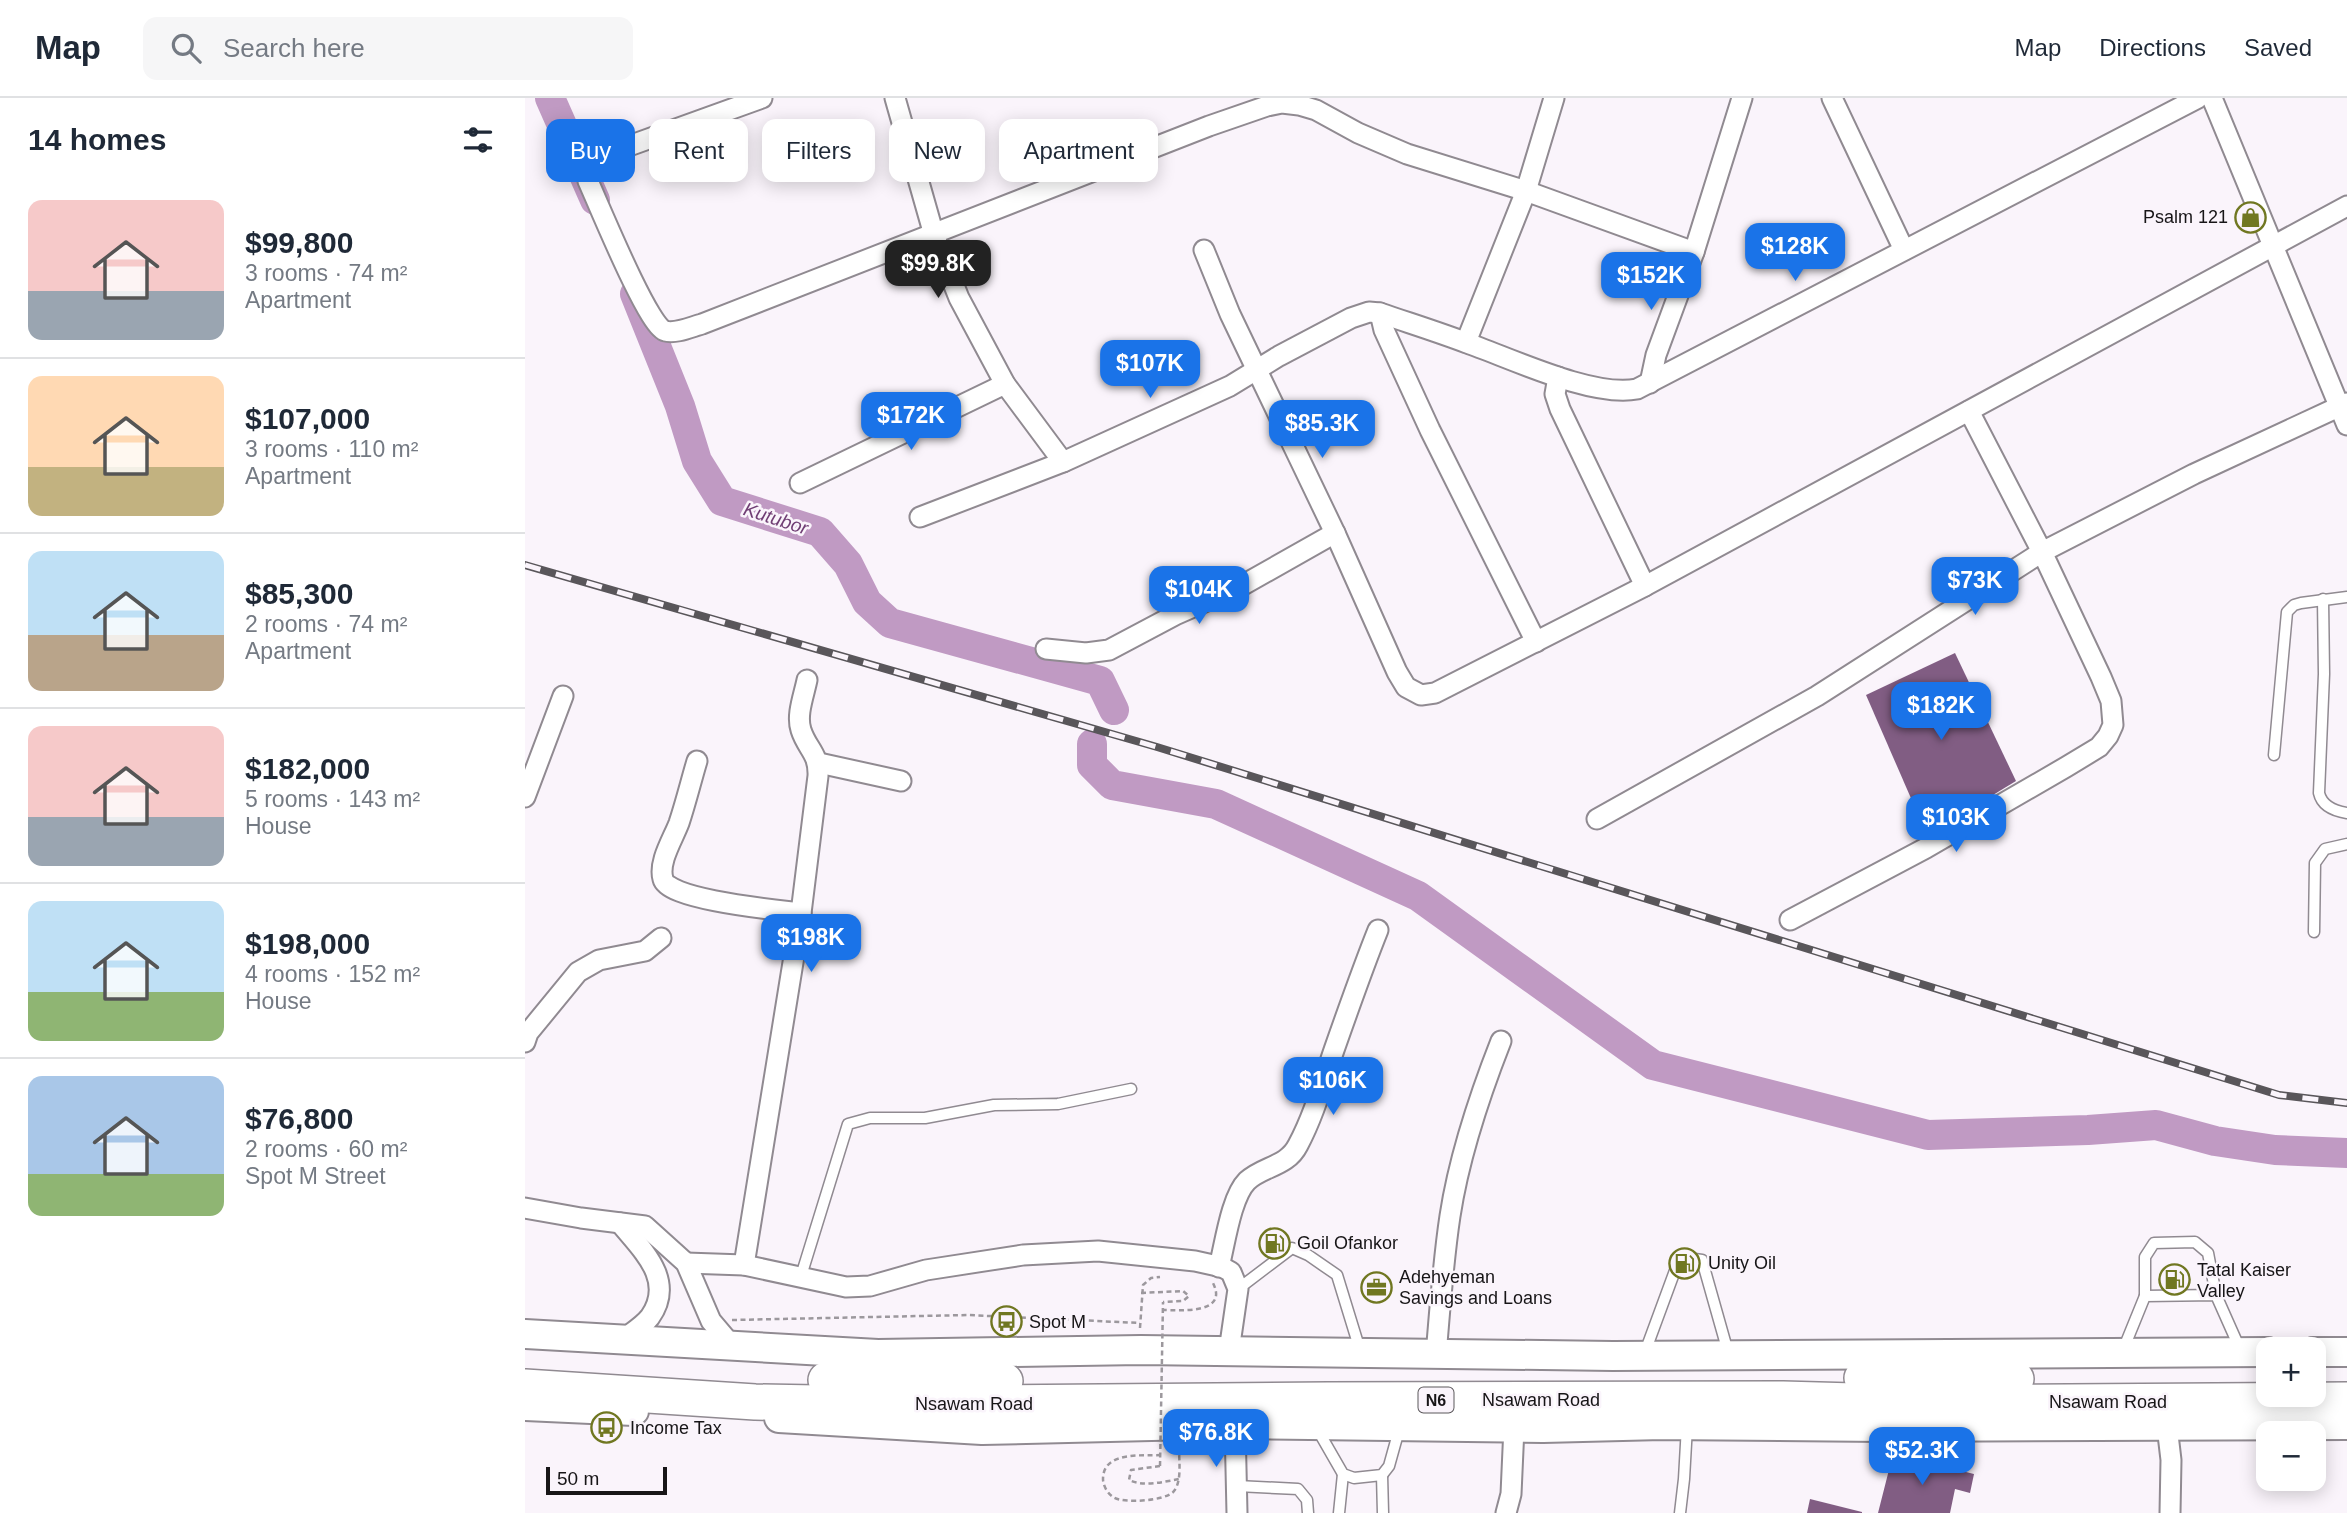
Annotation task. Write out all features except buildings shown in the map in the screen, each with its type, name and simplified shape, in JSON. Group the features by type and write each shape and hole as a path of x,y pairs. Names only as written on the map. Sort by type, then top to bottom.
{"highway":[{"name":"Nsawam Road","path":"525,1364 813,1380 2256,1379"},
{"path":"2326,1379 2347,1379"},
{"name":"Nsawam Road","path":"525,1387 755,1402 873,1404 1328,1399 1783,1399 1925,1403 2347,1400"}],"main road":[{"path":"525,1334 878,1354 1141,1336 1229,1351 1361,1354 1729,1356 2255,1352"},
{"path":"2326,1352 2347,1352"},
{"path":"525,1406 982,1430 1235,1424 1514,1427 2347,1425"}],"street":[{"path":"762,98 601,156 589,164 588,181 650,316 658,328 665,332 702,324 1209,125 1282,103 1316,110 1358,133 1407,154 1526,191 1694,252"},
{"path":"895,98 934,235 959,298 1005,384 1063,462"},
{"path":"1466,342 1526,191 1554,98"},
{"path":"1650,383 1656,355 1694,252 1742,98"},
{"path":"1832,98 1903,250"},
{"path":"920,517 1063,462 1230,386 1279,356 1351,318 1369,312 1380,313 1466,342 1558,377 1626,391 1650,383 1733,337 2198,98"},
{"path":"2212,98 2343,405 2347,425"},
{"path":"1203,250 1230,314 1335,533 1397,672 1406,687 1421,695 1435,693 1645,586 2347,206"},
{"path":"1380,313 1384,330 1430,430 1536,642"},
{"path":"1558,377 1555,394 1560,409 1645,586"},
{"path":"800,483 1005,384"},
{"path":"1597,819 1817,696 2042,552 2195,474 2343,405"},
{"path":"1790,920 1926,848 2066,767 2099,747 2108,736 2113,714 2111,701 2042,552 1969,411"},
{"path":"1046,649 1086,653 1109,650 1175,615 1243,585 1335,533"},
{"path":"744,1265 801,913 819,763 800,729 799,717 807,680"},
{"path":"525,797 563,696"},
{"path":"697,761 679,823 664,859 662,873 665,884 673,891 698,898 801,913"},
{"path":"819,763 901,781"},
{"path":"1214,1273 1244,1184 1256,1174 1277,1166 1295,1152 1312,1117 1357,982 1378,930"},
{"path":"526,1036 578,972 599,960 645,951 661,938"},
{"path":"1436,1355 1450,1215 1469,1134 1486,1077 1501,1041"},
{"path":"525,1208 645,1226 686,1264 711,1321 733,1347"},
{"path":"620,1223 654,1263 658,1281 658,1301 649,1319 625,1338"},
{"path":"686,1264 744,1265 846,1287 870,1286 926,1270 1023,1255 1098,1251 1195,1261 1214,1273 1231,1272 1238,1289 1229,1351"},
{"path":"1235,1424 1237,1513"},
{"path":"2167,1426 2171,1460 2170,1513"},
{"path":"1506,1513 1511,1494 1514,1427"}],"lane":[{"path":"2274,755 2287,612 2294,605 2347,597"},
{"path":"2323,599 2324,674 2319,793 2330,808 2347,813"},
{"path":"2314,932 2315,863 2325,849 2347,844"},
{"path":"801,1276 848,1124 870,1118 925,1118 994,1105 1058,1104 1131,1089"},
{"path":"2122,1353 2145,1296 2144,1257 2154,1243 2195,1242 2208,1253 2216,1295 2255,1352"},
{"path":"1238,1289 1292,1248 1308,1255 1338,1275 1361,1354"},
{"path":"1644,1356 1680,1257 1702,1260 1729,1356"},
{"path":"2145,1296 2216,1295"},
{"path":"1315,1424 1343,1475 1339,1513"},
{"path":"1383,1513 1382,1475 1389,1466 1401,1425"},
{"path":"1680,1513 1687,1426"},
{"path":"1343,1475 1354,1478 1382,1475"},
{"path":"1237,1486 1298,1489 1307,1500 1308,1513"}],"path":[{"path":"1162,1310 1209,1307 1215,1301 1214,1273"},
{"path":"711,1321 968,1315 1141,1336 1143,1285 1151,1278 1169,1276"},
{"path":"1141,1293 1184,1292 1189,1296 1183,1301 1163,1302 1160,1466 1131,1470 1129,1480 1143,1483 1179,1479"},
{"path":"1161,1455 1120,1457 1114,1460 1104,1474 1104,1486 1113,1497 1122,1500 1154,1499 1174,1493 1179,1479 1179,1425"}],"waterway":[{"name":"Kutubor","path":"550,98 595,200"},
{"name":"Kutubor","path":"635,294 680,406 697,461 722,501 820,532 848,564 867,602 890,623 1100,681 1114,710"},
{"path":"1092,744 1092,765 1112,785 1216,804 1418,896 1653,1065 1928,1135 2156,1125 2215,1141 2275,1150 2347,1153"}],"railway":[{"path":"525,565 1157,747 2279,1095 2347,1103"}],"place":[{"name":"Psalm 121","path":"2251,217"},
{"name":"Goil Ofankor","path":"1274,1243"},
{"name":"Unity Oil","path":"1685,1263"},
{"name":"Tatal Kaiser Valley","path":"2174,1280"},
{"name":"Adehyeman Savings and Loans","path":"1376,1287"},
{"name":"Spot M","path":"1006,1322"},
{"name":"Income Tax","path":"607,1428"}]}
